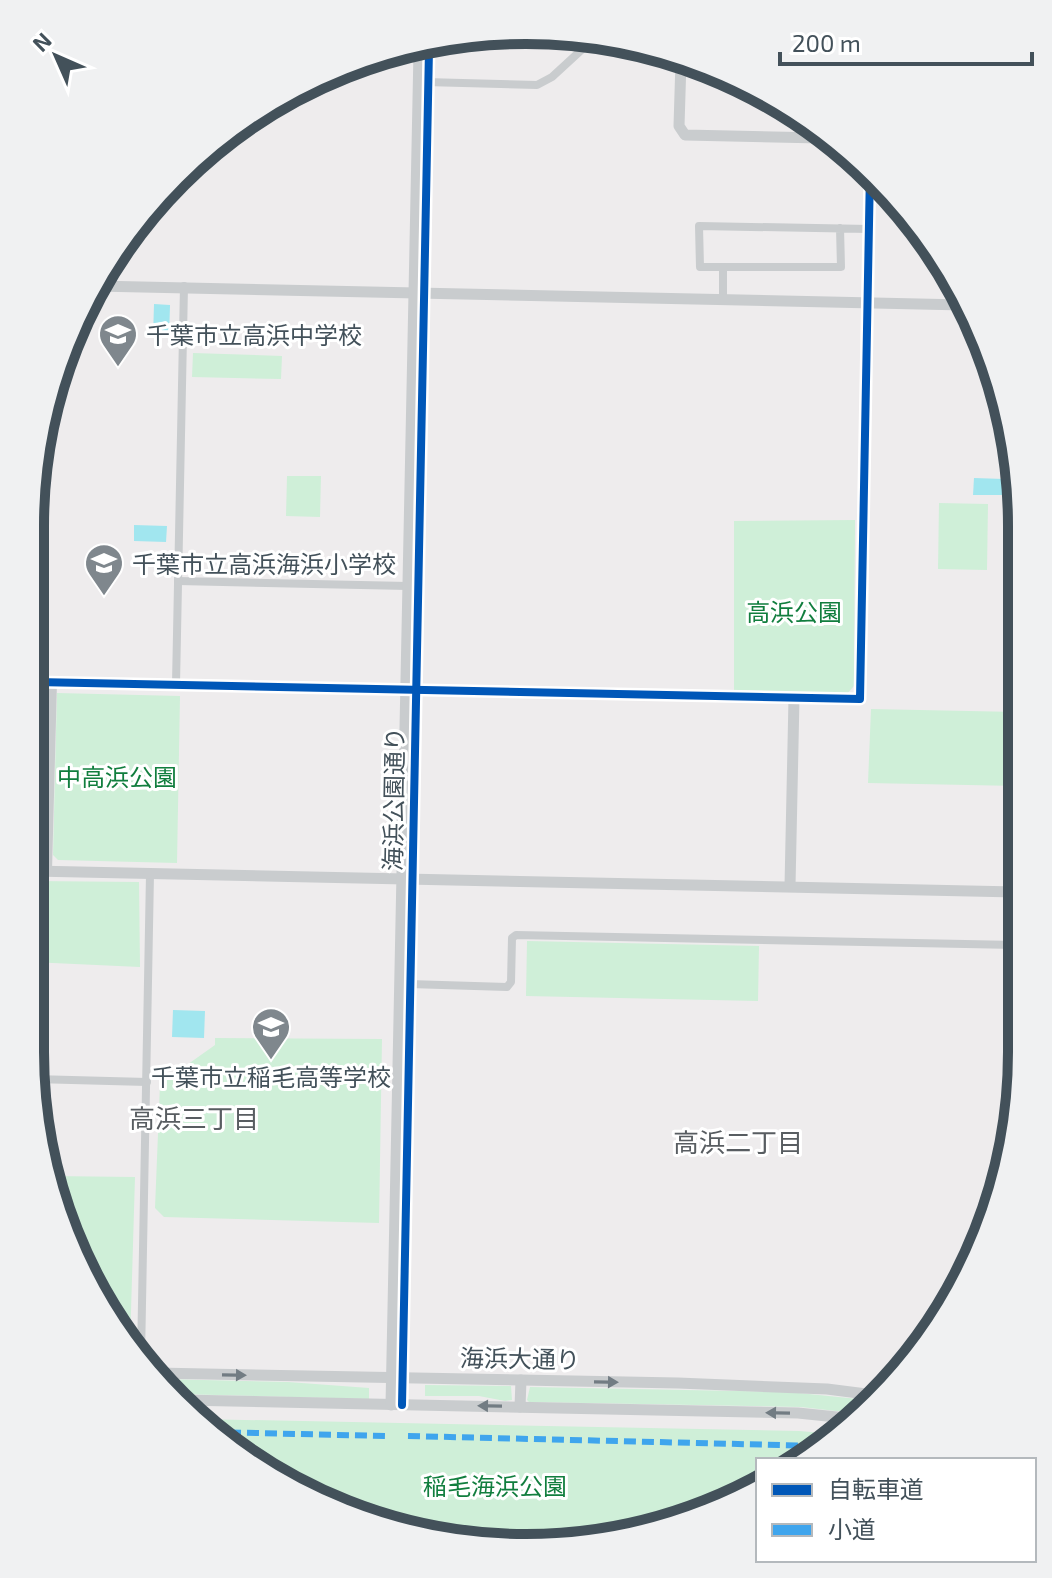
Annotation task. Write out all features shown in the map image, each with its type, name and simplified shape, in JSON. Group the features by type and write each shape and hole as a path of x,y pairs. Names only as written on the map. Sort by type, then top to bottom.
{"street":[{"path":"423,82 537,85 552,77 584,48"},
{"name":"海浜公園通り","path":"423,82 428,54"},
{"name":"海浜公園通り","path":"397,1378 423,82 420,56"},
{"path":"681,70 679,126 685,135 801,131"},
{"path":"44,682 860,699 870,188"},
{"path":"840,228 841,267 700,267 699,226 840,228 869,229"},
{"path":"723,267 723,300"},
{"path":"108,286 954,305"},
{"path":"176,684 184,286"},
{"name":"海浜公園通り","path":"411,690 408,586 419,293"},
{"path":"178,581 408,586"},
{"path":"48,871 53,682"},
{"path":"790,886 794,698"},
{"path":"44,871 1008,892"},
{"path":"141,1341 150,874"},
{"name":"海浜公園通り","path":"396,1405 409,984 407,880"},
{"path":"409,984 507,987 511,982 512,938 516,935 1008,945"},
{"path":"45,1079 147,1082"},
{"name":"海浜大通り","path":"167,1373 788,1387 865,1394"},
{"path":"520,1407 521,1380"},
{"name":"海浜大通り","path":"193,1400 798,1413 840,1417"}],"green space":[{"path":"193,353 282,356 281,379 192,377"},
{"path":"287,476 321,476 320,517 286,516"},
{"path":"939,503 988,504 987,570 938,569"},
{"name":"高浜公園","path":"855,520 854,686 847,694 734,690 734,521"},
{"name":"中高浜公園","path":"57,693 180,696 177,863 58,860 53,855"},
{"path":"871,709 1008,712 1008,786 868,783"},
{"path":"44,881 139,882 140,967 44,963"},
{"path":"527,941 759,946 758,1001 526,996"},
{"path":"215,1038 382,1039 379,1223 164,1217 155,1208 160,1084 215,1045"},
{"path":"60,1176 135,1177 131,1327 94,1265"},
{"path":"172,1379 369,1388 369,1399 186,1394"},
{"path":"425,1385 511,1386 512,1400 479,1396 425,1396"},
{"path":"530,1387 789,1392 860,1399 846,1412 801,1407 527,1400"},
{"name":"稲毛海浜公園","path":"215,1419 821,1433 786,1458 756,1458 756,1475 681,1508 620,1525 526,1534 432,1525 371,1508 285,1469 258,1453"}],"water":[{"path":"154,304 170,305 169,337 153,337"},
{"path":"974,478 1004,479 1004,495 973,495"},
{"path":"134,525 167,526 166,542 134,541"},
{"path":"173,1010 205,1011 204,1038 172,1037"}],"marked path":[{"path":"231,1432 386,1436"},
{"path":"408,1436 804,1446"}],"cycle path":[{"path":"402,1405 429,54"},
{"path":"44,682 860,699 870,188"}],"place":[{"name":"千葉市立高浜中学校","path":"118,368"},
{"name":"千葉市立高浜海浜小学校","path":"104,597"},
{"name":"千葉市立稲毛高等学校","path":"271,1061"}],"district":[{"name":"高浜三丁目","path":"194,1117"},
{"name":"高浜二丁目","path":"738,1141"}]}
